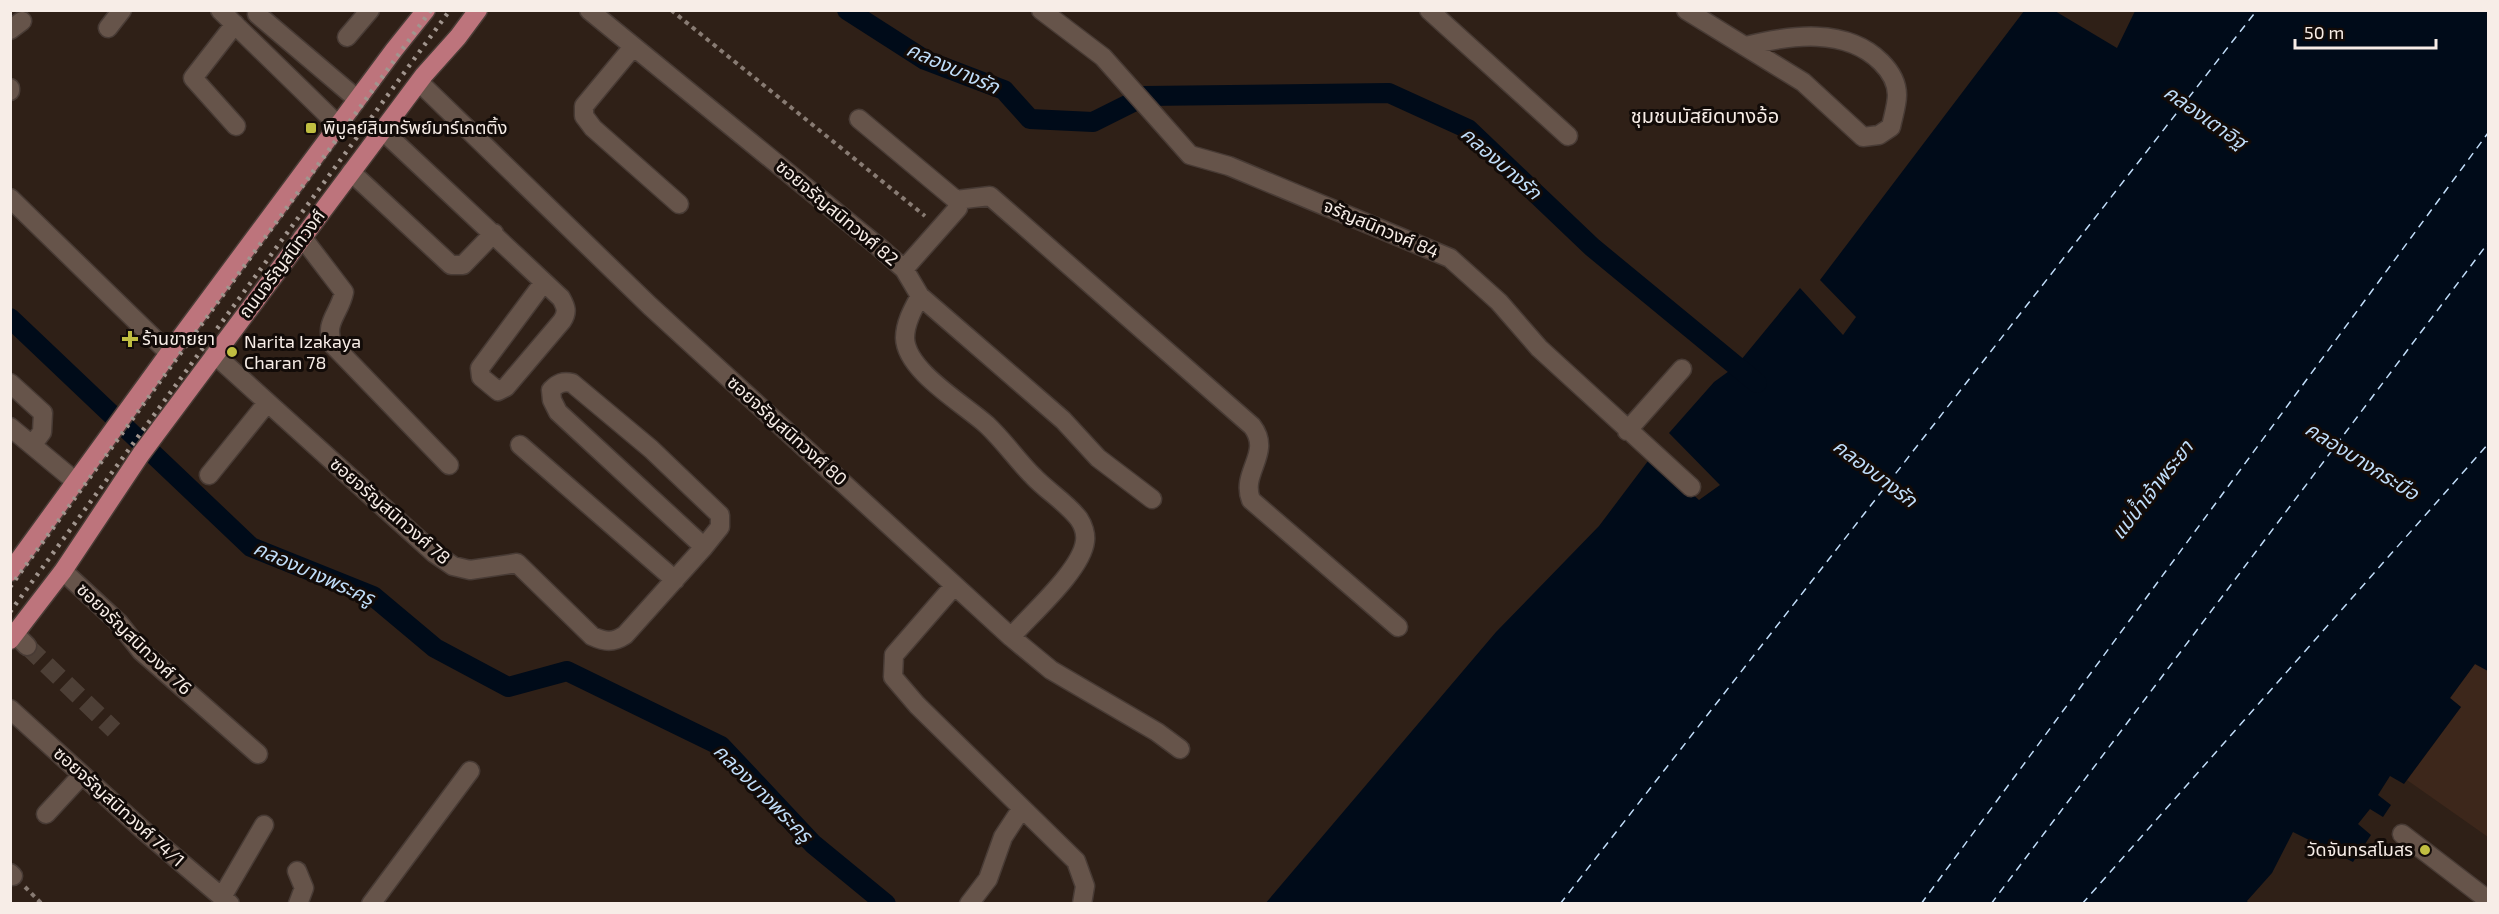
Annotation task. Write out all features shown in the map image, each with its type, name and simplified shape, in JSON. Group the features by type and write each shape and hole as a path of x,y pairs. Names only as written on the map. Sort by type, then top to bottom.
{"main road":[{"name":"ถนนจรัญสนิทวงศ์","path":"10,572 168,353 426,10"},
{"name":"ถนนจรัญสนิทวงศ์","path":"17,640 141,454 214,354 419,82 478,10"}],"street":[{"path":"108,28 122,10"},
{"path":"220,10 338,125"},
{"path":"260,10 257,14 357,99"},
{"path":"347,37 370,10"},
{"name":"ซอยจรัญสนิทวงศ์ 82","path":"589,10 904,269 920,296 1063,420 1098,458 1152,499"},
{"name":"จรัญสนิทวงศ์ 84","path":"1041,10 1103,57 1190,155 1229,166 1450,258 1499,302 1539,348 1627,431 1691,487"},
{"path":"1429,10 1569,136"},
{"path":"1686,10 1803,82 1863,137 1880,135 1892,127 1897,94 1890,71 1868,49 1832,38 1783,37 1746,46"},
{"path":"235,24 193,78 236,126"},
{"path":"633,47 584,106 584,116 593,128 679,204"},
{"name":"ซอยจรัญสนิทวงศ์ 80","path":"419,82 650,306 1011,637 1051,670 1157,732 1180,749"},
{"path":"859,119 956,200 957,208 950,218 904,269"},
{"path":"383,131 494,233 561,298 566,314 506,387 498,391 481,377 480,368 544,282"},
{"path":"351,172 451,265 463,265 494,233"},
{"path":"956,200 990,196 1252,426 1259,435 1261,445 1250,479 1248,491 1251,500 1398,627"},
{"path":"10,198 168,353"},
{"path":"302,237 344,292 342,303 331,319 328,329 333,345 450,465"},
{"path":"920,296 907,322 905,340 912,360 923,372 988,426 1034,477 1080,520 1084,530 1085,541 1081,555 1011,637"},
{"name":"ซอยจรัญสนิทวงศ์ 78","path":"214,354 453,566 484,570 508,562 517,563 592,636 617,640 625,635 675,580 704,547 720,527 718,511 572,383 566,381 557,384 551,390 552,400 558,412 704,547"},
{"path":"1627,431 1682,369"},
{"path":"10,383 43,413 42,432 33,444"},
{"path":"209,475 267,403"},
{"path":"10,427 75,481"},
{"path":"520,445 675,580"},
{"name":"ซอยจรัญสนิทวงศ์ 76","path":"63,572 119,623 141,651 258,754"},
{"path":"954,586 894,655 893,677 917,705 1076,861 1085,886 1082,903"},
{"name":"ซอยจรัญสนิทวงศ์ 74/1","path":"10,709 226,900"},
{"path":"371,903 470,771"},
{"path":"46,814 82,775"},
{"path":"969,903 988,879 1003,837 1022,808"},
{"path":"226,900 264,825"},
{"path":"2402,834 2488,900"},
{"path":"297,871 304,888 298,903"}],"path":[{"path":"671,10 925,216"},
{"path":"12,875 42,903"}],"shaded area":[{"path":"2475,664 2488,671 2488,837 2407,780 2461,707 2450,698"}],"water":[{"path":"2024,11 2055,11 2117,48 2135,11 2488,11 2488,671 2475,664 2450,698 2461,707 2404,784 2390,776 2378,795 2391,805 2383,817 2370,809 2358,824 2371,835 2353,862 2293,832 2272,873 2247,901 2249,904 1265,904 1496,632 1599,526 1651,457 1699,500 1720,485 1669,433 1714,382 1736,366 1800,288 1843,335 1856,317 1820,280"}],"waterway":[{"name":"คลองบางรัก","path":"847,10 925,60 1004,90 1030,119 1093,122 1145,96 1389,93 1468,129 1592,247 1757,383"},
{"name":"คลองบางพระครู","path":"10,318 251,547 373,596 435,648 508,687 567,671 721,746 813,844 886,904"}],"ferry route":[{"path":"1560,904 2257,10"},
{"path":"1921,904 2488,133"},
{"path":"1991,904 2488,243"},
{"path":"2082,904 2488,444"}],"tunnel":[{"path":"27,646 114,730"}],"railway":[{"path":"10,587 431,10"},
{"path":"10,612 450,10"}],"place":[{"name":"พิบูลย์สินทรัพย์มาร์เกตติ้ง","path":"311,128"},
{"name":"ร้านขายยา","path":"130,339"},
{"name":"Narita Izakaya Charan 78","path":"232,352"},
{"name":"วัดจันทรสโมสร","path":"2425,850"}],"district":[{"name":"ชุมชนมัสยิดบางอ้อ","path":"1705,116"}],"water label":[{"name":"คลองเตาอิฐ","path":"2205,117"},
{"name":"คลองบางกระบือ","path":"2362,461"},
{"name":"แม่น้ำเจ้าพระยา","path":"2152,490"}]}
